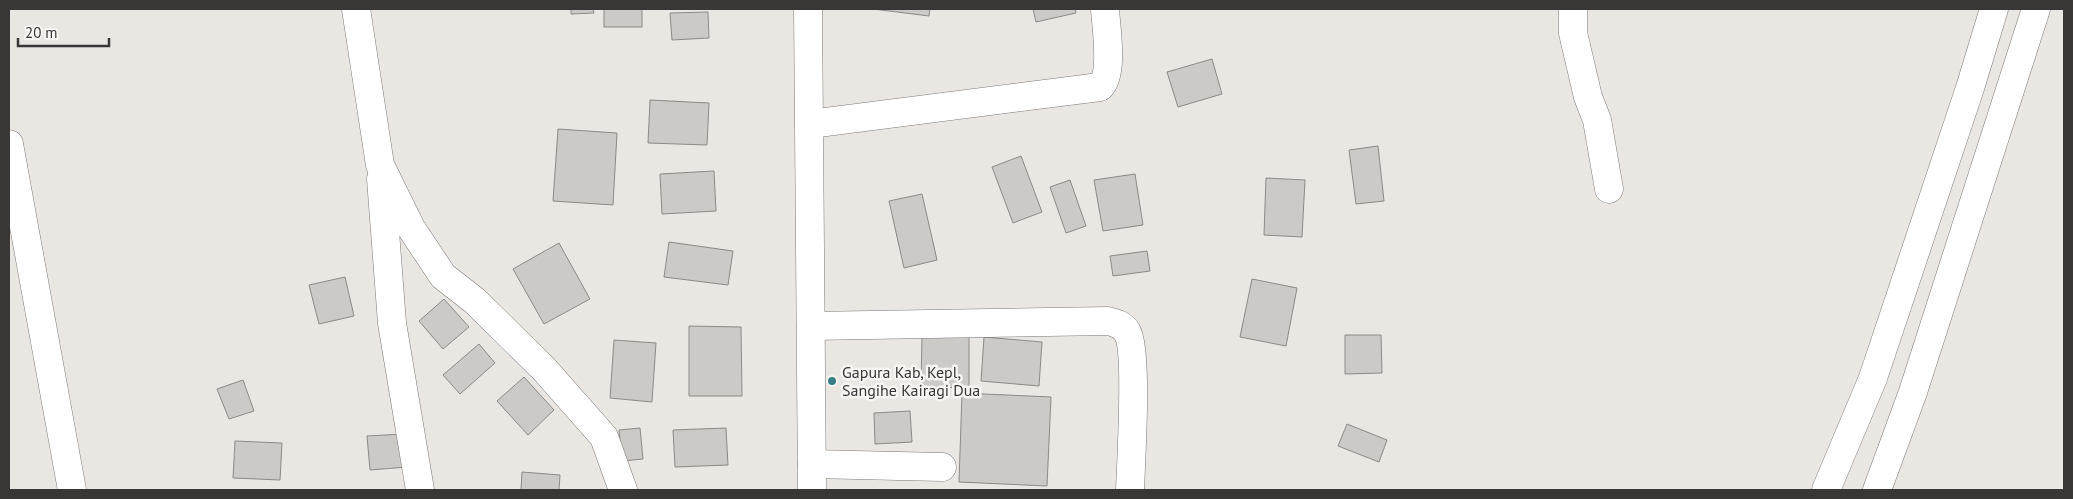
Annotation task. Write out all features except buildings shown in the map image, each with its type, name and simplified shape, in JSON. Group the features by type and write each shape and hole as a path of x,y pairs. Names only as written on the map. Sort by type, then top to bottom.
{"main road":[{"path":"356,9 380,165 392,323 420,490"},
{"path":"808,9 812,477 942,467"},
{"path":"810,124 1100,87 1103,84 1107,70 1105,9"},
{"path":"1573,9 1573,33 1588,97 1598,120 1609,189"},
{"path":"1826,490 1876,369 1970,88 1994,9"},
{"path":"1883,486 2036,9"},
{"path":"9,144 72,490"},
{"path":"380,165 411,228 443,276 476,301 544,369 604,438 623,490"},
{"path":"811,326 1108,322 1117,324 1128,334 1132,356 1130,490"}],"place":[{"name":"Gapura Kab, Kepl, Sangihe Kairagi Dua","path":"832,381"}]}
